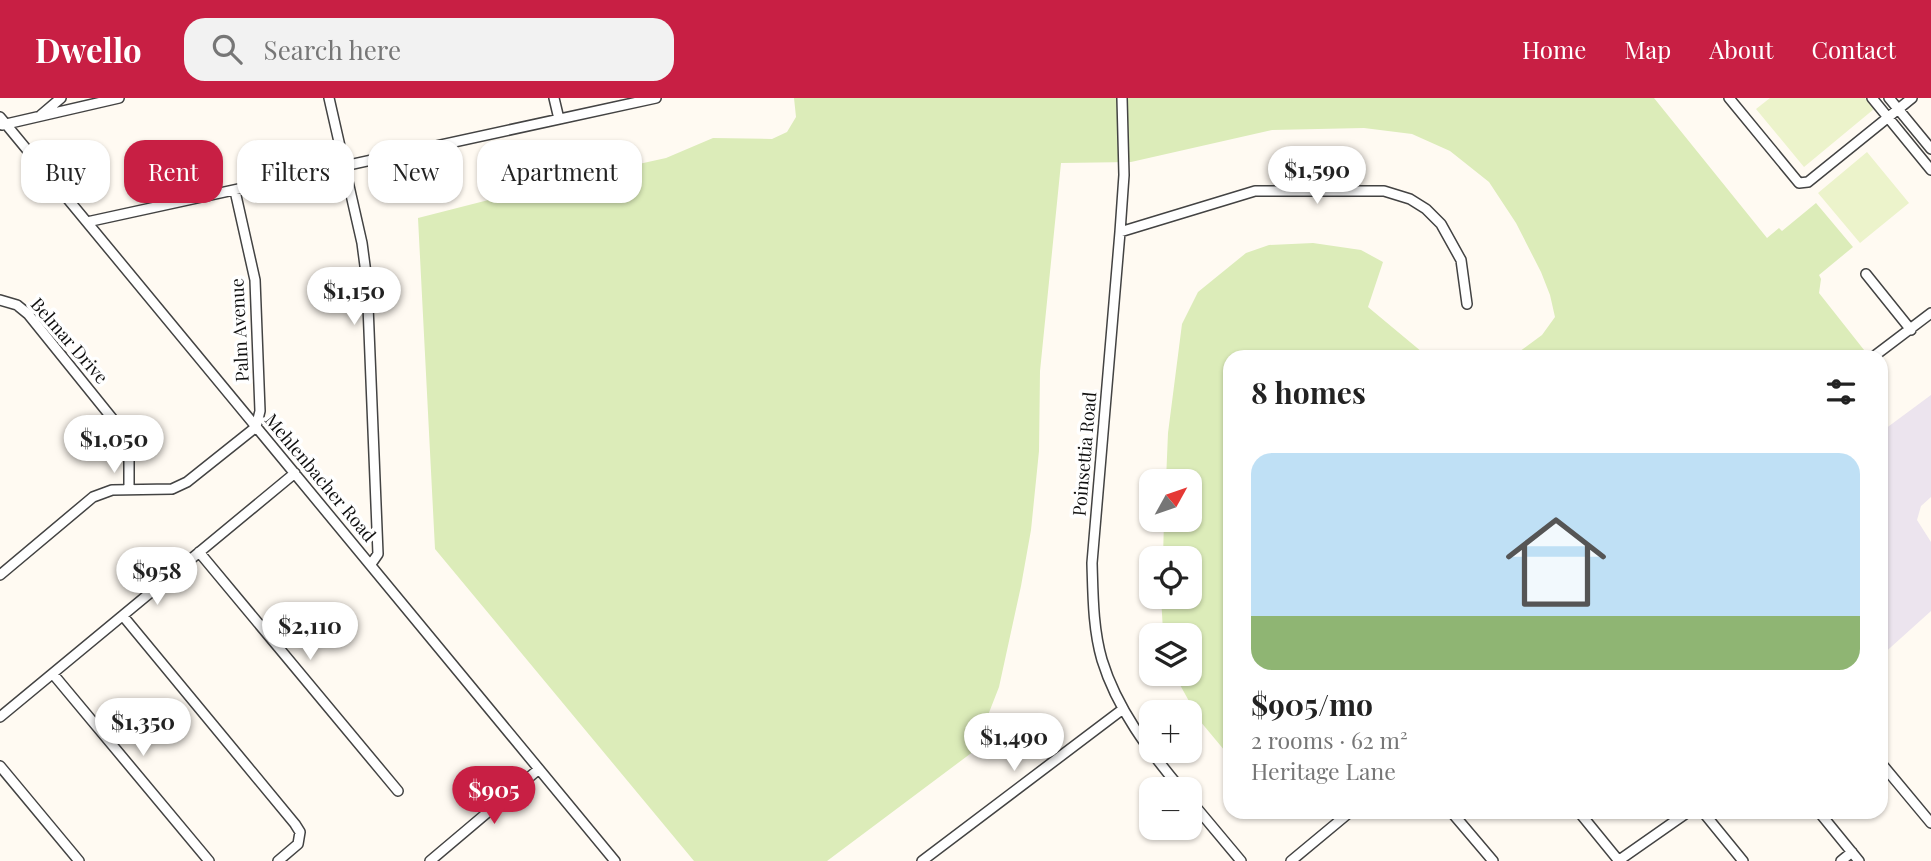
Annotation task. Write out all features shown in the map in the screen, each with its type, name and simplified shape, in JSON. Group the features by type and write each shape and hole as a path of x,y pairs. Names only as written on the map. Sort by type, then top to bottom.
{"street":[{"path":"40,116 61,98"},
{"path":"2,122 118,98"},
{"path":"329,98 339,140"},
{"path":"554,98 559,119"},
{"path":"354,165 656,98"},
{"name":"Poinsettia Road","path":"1122,98 1124,175 1092,563 1095,618 1102,659 1123,709 1172,777"},
{"path":"1729,98 1799,183 1808,182 1912,98"},
{"path":"1872,98 1931,170"},
{"path":"1889,98 1931,149"},
{"name":"Mehlenbacher Road","path":"2,122 371,564 610,859"},
{"path":"87,222 235,191"},
{"name":"Palm Avenue","path":"235,191 255,281 260,411 256,427"},
{"path":"1121,232 1255,191 1384,191 1410,199 1426,209 1441,224 1461,260 1467,304"},
{"path":"353,203 368,281 378,554 371,564"},
{"path":"1866,274 1911,330"},
{"name":"Belmar Drive","path":"0,300 17,305 28,314 124,433 129,449 129,489"},
{"path":"1883,350 1931,313"},
{"path":"0,575 93,497 106,491 161,490 180,486 256,427"},
{"path":"0,717 295,473"},
{"path":"199,552 398,791"},
{"path":"122,616 300,832 298,844 278,861"},
{"path":"53,674 209,861"},
{"path":"922,861 1123,709"},
{"path":"0,766 79,861"},
{"path":"430,861 538,769"},
{"path":"1888,772 1931,822"},
{"path":"1202,814 1241,861"},
{"path":"1291,861 1342,819"},
{"path":"1457,819 1493,861"},
{"path":"1585,819 1618,861 1678,819"},
{"path":"1709,819 1743,861"},
{"path":"1825,819 1859,861"},
{"path":"1841,861 1852,852"}],"shaded area":[{"path":"1931,395 1931,497 1921,506 1917,520 1931,542 1931,611 1888,650 1888,427"}],"green space":[{"path":"794,98 1654,98 1767,238 1779,228 1782,231 1816,203 1853,247 1819,275 1819,293 1864,350 1522,350 1542,335 1555,317 1541,272 1516,223 1489,182 1450,151 1412,134 1364,128 1272,130 1131,162 1061,163 1040,371 1039,451 1031,530 999,687 974,751 827,861 694,861 435,549 418,218 477,203 642,203 642,163 666,158 713,138 772,139 787,132 796,117"},
{"path":"1770,98 1865,98 1874,109 1804,167 1756,109"},
{"path":"1867,152 1909,203 1860,243 1818,193"},
{"path":"1313,243 1361,250 1383,262 1368,307 1420,350 1223,350 1223,749 1202,723 1202,700 1188,700 1181,686 1202,686 1202,623 1163,623 1162,609 1202,609 1202,546 1163,546 1164,532 1202,532 1202,469 1166,469 1168,433 1182,324 1198,292 1246,253 1269,245"}]}
